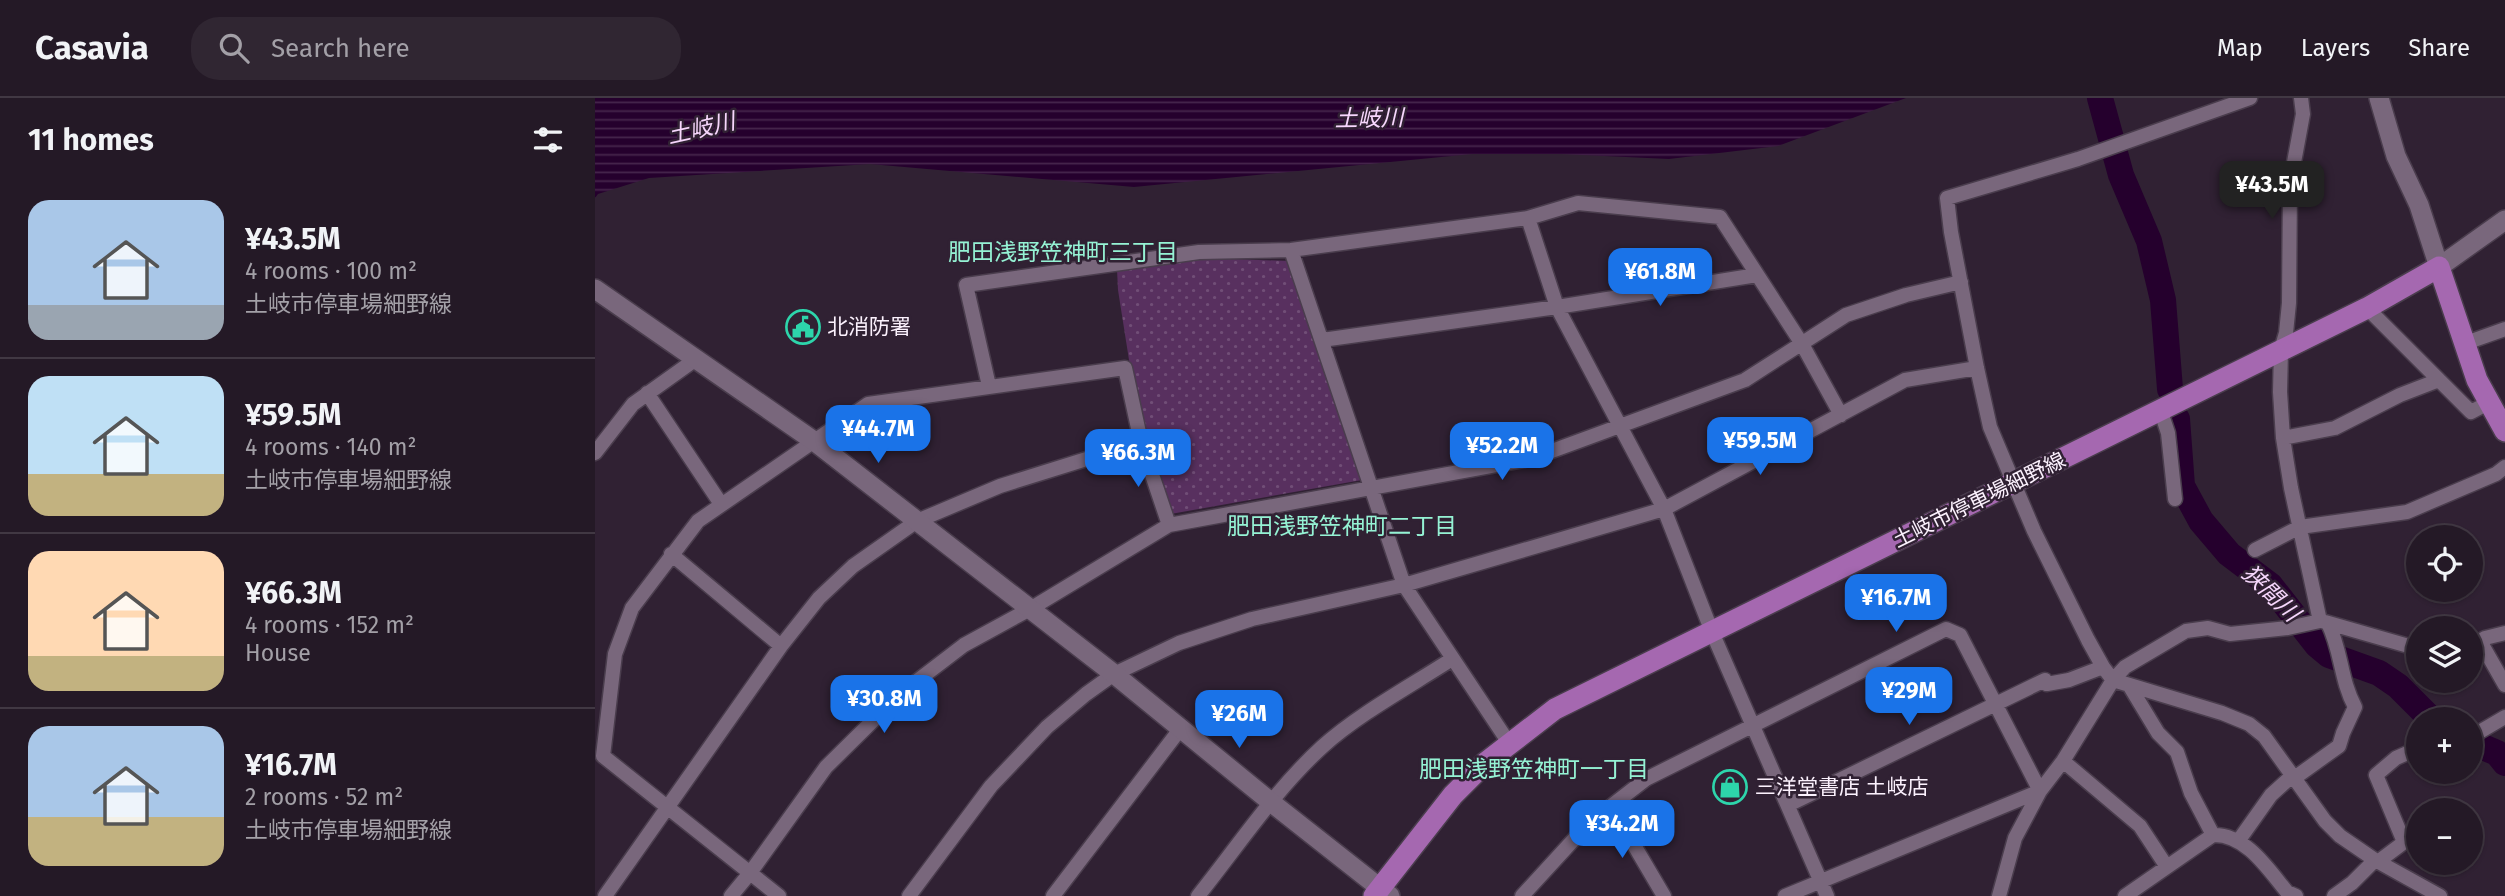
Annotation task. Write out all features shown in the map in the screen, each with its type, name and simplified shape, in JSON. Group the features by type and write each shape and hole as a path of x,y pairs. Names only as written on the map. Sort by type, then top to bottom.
{"main road":[{"name":"土岐市停車場細野線","path":"1382,893 1453,795 1509,743 1555,709 2367,308 2439,267"},
{"path":"2439,267 2463,344 2488,403 2505,430"}],"street":[{"path":"2250,98 2078,159 1947,198 1990,427 2012,483 2070,604 2103,667 2113,680 2222,713 2249,724 2264,736 2325,821 2340,836 2377,861 2440,896"},
{"path":"2239,840 2271,796 2292,777 2339,746 2355,707 2345,688 2339,649 2320,622 2283,438 2281,349 2289,303 2290,184 2302,114 2301,98"},
{"path":"2379,98 2396,156 2420,205 2439,267 2505,220"},
{"path":"989,386 966,285 1199,252 1291,250 1528,218 1578,204 1720,217 1802,344 1841,415"},
{"path":"1528,218 1557,307 1664,509 1712,632 1827,896"},
{"path":"1291,250 1404,585 1509,743"},
{"path":"1322,340 1757,275"},
{"path":"731,896 826,767 900,694 964,645 1030,609 1169,525 1531,459 1745,380 1846,315 1906,295 1961,282"},
{"path":"595,289 814,441 1114,674 1382,893"},
{"path":"2367,308 2471,412 2488,403"},
{"path":"2463,344 2505,329"},
{"path":"595,453 633,404 692,356"},
{"path":"779,896 603,756 615,654 632,608 698,521 868,404 1125,368 1141,442 1169,525"},
{"path":"909,896 1010,766 1047,727 1114,674 1179,643 1252,619 1404,585 1664,509 1905,380 1977,368"},
{"path":"2283,438 2335,428 2400,395 2439,380"},
{"path":"647,393 721,504"},
{"path":"2160,410 2168,433 2175,499"},
{"path":"605,896 781,646 819,598 853,566 917,521 1000,486 1141,442"},
{"path":"2255,550 2300,527 2407,512 2496,474 2505,467"},
{"path":"671,554 781,646"},
{"path":"1999,896 2015,838 2040,791 2063,761 2113,680 2125,667 2186,631 2208,628 2230,635 2320,622 2406,645"},
{"path":"1522,896 1588,824 1646,779 1946,629 1959,635 2040,791"},
{"path":"2483,639 2505,633"},
{"path":"2483,653 2505,685"},
{"path":"1198,896 1272,803 1324,746 1345,729 1452,659"},
{"path":"1787,805 2045,680 2047,684 2058,683 2103,667"},
{"path":"2129,685 2158,733 2177,752 2191,793 2213,835"},
{"path":"2483,733 2505,717"},
{"path":"1053,896 1181,728"},
{"path":"2334,896 2404,842 2377,775 2396,758 2406,754"},
{"path":"2063,761 2140,826 2167,867"},
{"path":"1785,896 2040,791"},
{"path":"1611,806 1664,896"},
{"path":"2125,896 2213,835 2225,834 2239,840 2287,892 2296,896"}],"shaded area":[{"path":"1202,258 1290,261 1362,480 1165,515 1138,417 1117,269"}],"water":[{"name":"土岐川","path":"595,98 1906,98 1778,146 1669,159 1561,154 1472,154 1134,187 870,164 649,178 598,194 595,198"}],"waterway":[{"name":"狭間川","path":"2100,98 2121,175 2149,241 2163,300 2170,389"},
{"name":"狭間川","path":"2177,419 2182,486 2201,521 2229,554 2270,585 2317,645 2329,655 2379,673 2398,686 2419,707"},
{"name":"狭間川","path":"2483,747 2497,753 2505,763"}],"place":[{"name":"北消防署","path":"803,327"},
{"name":"三洋堂書店 土岐店","path":"1730,787"}],"district":[{"name":"肥田浅野笠神町三丁目","path":"1063,252"},
{"name":"肥田浅野笠神町二丁目","path":"1342,526"},
{"name":"肥田浅野笠神町一丁目","path":"1534,769"}]}
